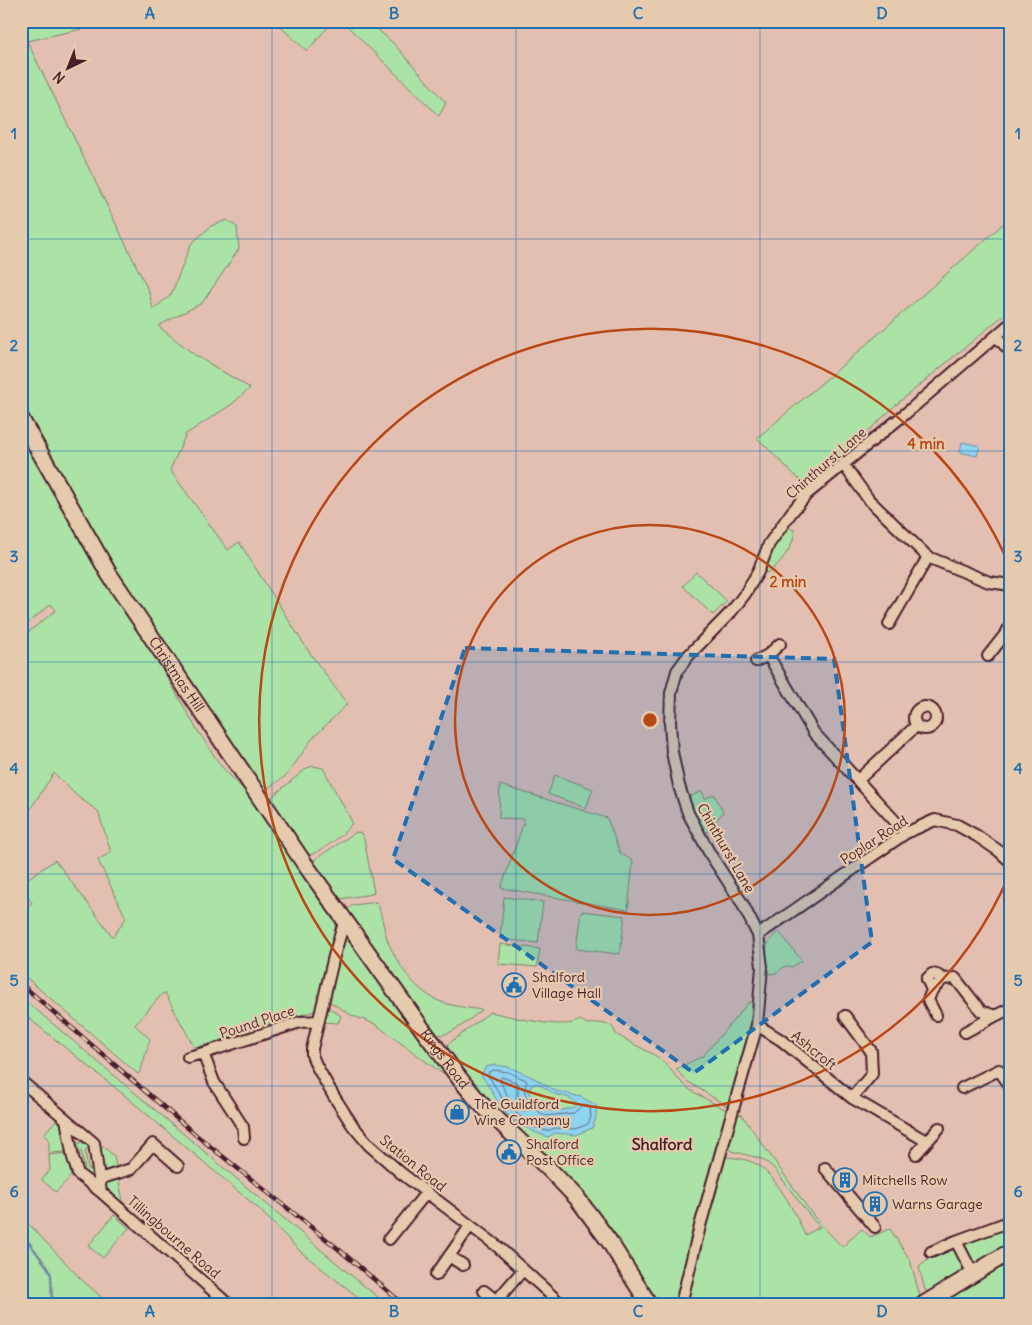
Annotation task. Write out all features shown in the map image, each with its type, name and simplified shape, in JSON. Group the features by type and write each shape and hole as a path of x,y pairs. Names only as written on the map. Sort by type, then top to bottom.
{"main road":[{"name":"Christmas Hill","path":"21,420 109,574 304,863 345,919"},
{"name":"Kings Road","path":"345,919 460,1079 489,1112 553,1172 577,1198 618,1254 649,1304"},
{"path":"924,1304 1011,1251"}],"street":[{"name":"Chinthurst Lane","path":"681,1304 700,1226 758,1025 762,967 758,935 742,903 710,854 688,813 679,786 672,752 670,723 671,693 677,671 688,656 731,612 745,594 758,572 769,544 807,494 844,465 1011,323"},
{"path":"996,336 1011,352"},
{"path":"844,465 869,500 928,557 989,582 1011,585"},
{"path":"889,624 928,557"},
{"path":"988,656 1011,624"},
{"path":"756,661 780,644"},
{"path":"768,654 814,733 906,833"},
{"path":"858,780 916,726"},
{"name":"Poplar Road","path":"758,935 906,833 935,820 958,826 999,851 1011,862"},
{"name":"Station Road","path":"345,919 334,956 312,1055 333,1095 353,1126 369,1146 394,1168 497,1246 561,1304"},
{"path":"936,1015 928,1000 932,990 943,979 955,978 981,1011 995,1016"},
{"path":"965,1032 1011,1008"},
{"path":"845,1016 872,1051 872,1074 852,1098"},
{"name":"Pound Place","path":"188,1057 203,1054 300,1022 319,1021"},
{"name":"Ashcroft","path":"758,1025 781,1040 852,1098 926,1142"},
{"path":"203,1054 214,1082 243,1127 244,1138"},
{"path":"962,1088 999,1070 1011,1087"},
{"path":"21,1081 94,1143 101,1192"},
{"name":"Tillingbourne Road","path":"66,1119 78,1174 228,1304"},
{"path":"916,1154 939,1128"},
{"path":"99,1180 131,1169 153,1144 178,1166"},
{"path":"826,1168 875,1227"},
{"path":"389,1239 426,1193"},
{"path":"931,1252 1011,1221"},
{"path":"436,1275 470,1226"},
{"path":"956,1241 973,1274"},
{"path":"449,1256 462,1265"},
{"path":"484,1291 493,1298 498,1299 523,1270"}],"highlighted area":[{"path":"465,648 834,659 872,942 694,1073 393,859"}],"green space":[{"path":"21,21 118,21 27,41 149,292 153,309 171,295 191,244 211,226 227,220 237,227 239,249 202,303 158,326 195,355 250,388 232,404 186,434 170,470 228,550 239,542 307,649 347,704 312,739 287,775 265,790 125,588 101,549 21,401"},
{"path":"274,21 333,21 307,51"},
{"path":"342,21 368,21 393,43 446,103 439,116"},
{"path":"1011,217 1011,309 898,403 808,488 757,438"},
{"path":"21,434 103,580 158,661 196,728 221,766 248,794 336,923 315,1011 257,1027 211,1044 194,1047 165,993 162,994 135,1025 150,1039 141,1070 138,1074 21,973 21,913 32,903 21,887 21,883 55,860 113,937 126,918 98,860 111,852 98,811 78,797 54,773 21,823 21,682 28,679 21,669 21,638 56,610 51,604 21,629"},
{"path":"786,526 794,530 790,548 772,570 767,573 762,570 762,565"},
{"path":"696,572 727,601 713,615 683,586"},
{"path":"313,766 323,768 352,822 346,831 334,841 315,853 307,855 271,801 272,797 307,768"},
{"path":"555,775 593,789 586,808 548,794"},
{"path":"500,785 607,818 620,853 633,861 628,910 501,888 525,819 499,818"},
{"path":"702,791 705,799 714,794 723,812 704,836 687,798"},
{"path":"356,832 361,833 364,839 374,892 372,894 340,899 313,865 314,860"},
{"path":"504,897 543,902 538,943 500,939"},
{"path":"377,902 391,949 402,968 417,986 434,999 444,1003 482,1010 453,1031 446,1034 433,1034 348,913 347,909 353,905"},
{"path":"581,911 625,916 620,954 576,949"},
{"path":"779,932 802,961 792,967 784,967 777,973 766,974 766,950 770,940"},
{"path":"346,935 443,1074 375,1024 351,1015 329,1001 327,994 342,938"},
{"path":"500,944 540,949 537,967 498,964"},
{"path":"21,997 386,1304 367,1304 302,1253 258,1208 123,1094 21,1012"},
{"path":"749,1002 755,1003 749,1038 730,1108 687,1081 676,1069 703,1056"},
{"path":"328,1007 341,1016 338,1023 321,1022 324,1010"},
{"path":"490,1012 550,1023 572,1023 580,1020 587,1024 611,1025 617,1035 656,1056 666,1064 690,1090 726,1110 728,1114 684,1265 677,1297 672,1304 654,1304 608,1229 577,1186 501,1115 448,1052 447,1045"},
{"path":"741,1114 815,1218 842,1247 862,1229 870,1237 890,1229 910,1260 920,1296 908,1304 685,1304 724,1159 727,1157 754,1163 770,1176 784,1195 805,1235 820,1227 773,1167 762,1159 732,1151 729,1147 737,1116"},
{"path":"56,1120 61,1124 66,1152 49,1153 49,1139 44,1134"},
{"path":"82,1142 90,1147 85,1150 88,1169 94,1169 92,1174 86,1176 79,1171 85,1169 81,1151 75,1152 76,1145"},
{"path":"103,1146 114,1156 117,1171 105,1173 101,1170 98,1148"},
{"path":"67,1153 71,1176 56,1192 42,1180 50,1170 49,1155"},
{"path":"118,1177 124,1206 107,1193 105,1185 109,1179"},
{"path":"21,1212 24,1219 80,1278 109,1304 21,1304"},
{"path":"114,1215 129,1228 103,1258 88,1246"},
{"path":"1011,1226 1011,1243 975,1265 971,1264 963,1243"},
{"path":"946,1247 956,1252 966,1268 929,1292 925,1290 919,1267 928,1260 927,1256"},
{"path":"1011,1257 1011,1304 933,1304"}],"water":[{"path":"962,442 980,446 977,456 960,452"},
{"path":"494,1065 509,1067 534,1078 556,1091 581,1097 596,1105 596,1118 592,1128 576,1135 555,1133 548,1137 523,1126 511,1118 499,1104 481,1075 486,1067","holes":["537,1083 555,1094 570,1098 576,1105 567,1109 547,1111 536,1103 529,1093 530,1087"]}],"waterway":[{"path":"21,1232 48,1268 51,1275 52,1304"}],"railway":[{"path":"21,984 196,1135 336,1247 403,1304"}],"place":[{"name":"Shalford Village Hall","path":"514,985"},
{"name":"The Guildford Wine Company","path":"457,1112"},
{"name":"Shalford Post Office","path":"509,1152"},
{"name":"Mitchells Row","path":"845,1180"},
{"name":"Warns Garage","path":"875,1204"}],"district":[{"name":"Shalford","path":"662,1144"}]}
